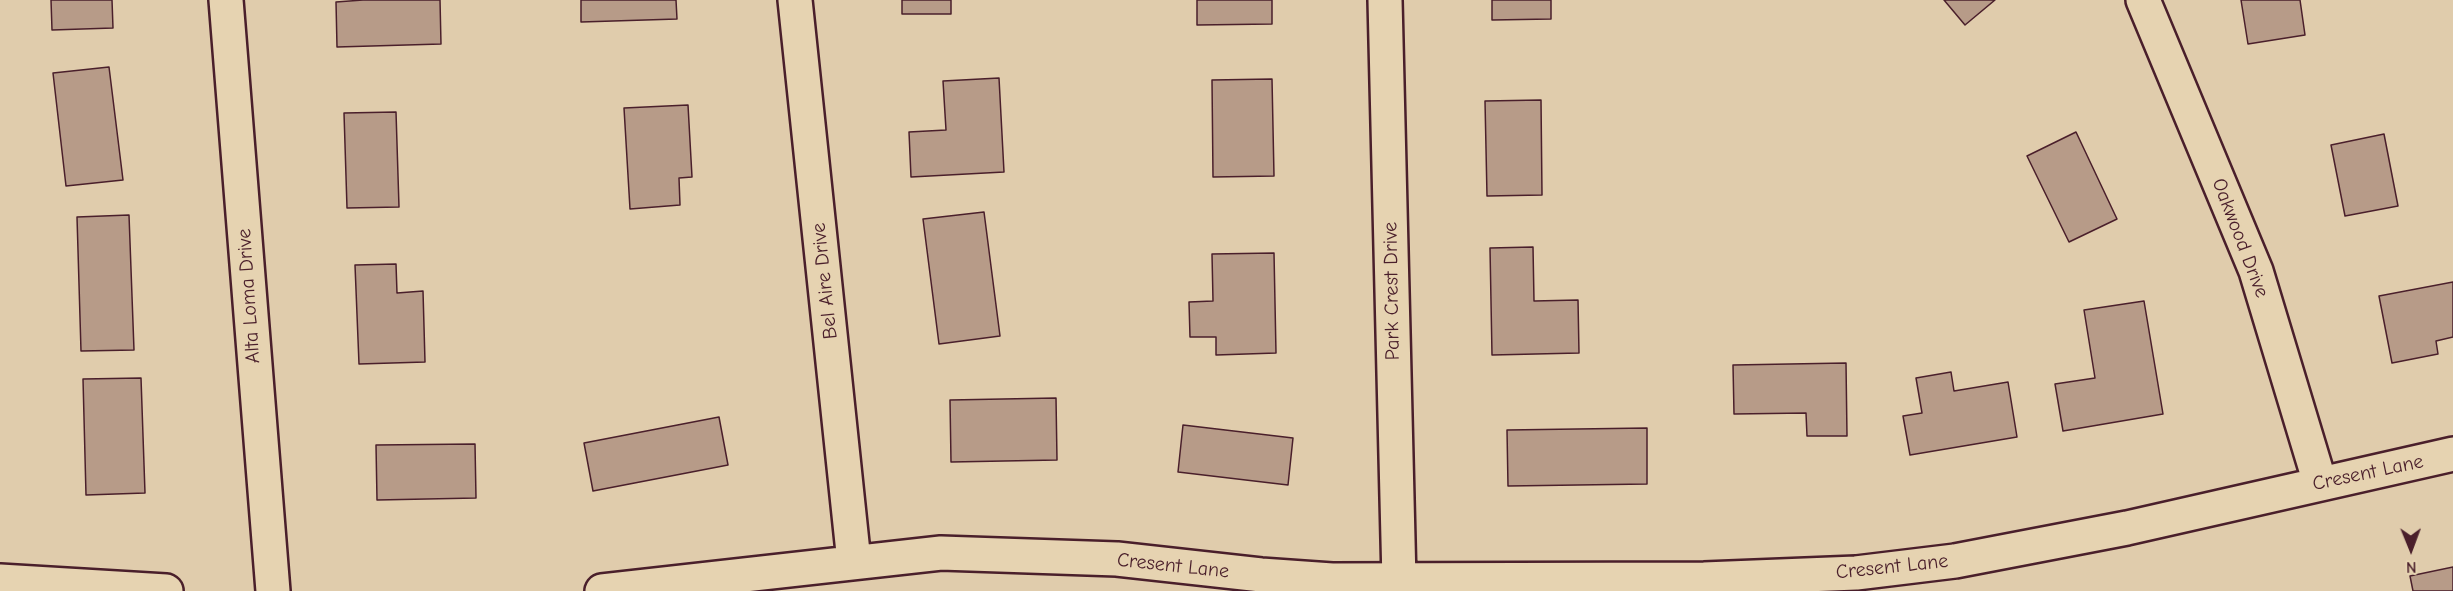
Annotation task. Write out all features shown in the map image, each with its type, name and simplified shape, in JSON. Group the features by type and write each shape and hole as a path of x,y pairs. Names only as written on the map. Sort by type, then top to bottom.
{"street":[{"name":"Alta Loma Drive","path":"226,0 273,591"},
{"name":"Bel Aire Drive","path":"795,0 854,562"},
{"name":"Park Crest Drive","path":"1385,0 1399,581"},
{"name":"Oakwood Drive","path":"2143,0 2256,271 2320,483"},
{"name":"Cresent Lane","path":"603,591 941,553 1118,559 1285,577 1399,581 1704,579 1856,573 1955,561 2104,532 2453,454"},
{"path":"0,581 166,591"}],"building":[{"path":"51,0 112,0 113,28 52,30"},
{"path":"440,0 441,44 337,47 336,2"},
{"path":"581,0 676,0 677,19 581,22"},
{"path":"902,0 951,0 951,14 902,14"},
{"path":"1197,0 1272,0 1272,24 1197,25"},
{"path":"1492,0 1551,0 1551,19 1492,20"},
{"path":"1944,0 1995,0 1965,25"},
{"path":"2241,0 2300,0 2305,35 2248,44"},
{"path":"109,67 123,180 66,186 53,73"},
{"path":"999,78 1004,172 911,177 909,132 946,130 943,81"},
{"path":"1272,79 1274,176 1213,177 1212,80"},
{"path":"1541,100 1542,195 1487,196 1485,101"},
{"path":"688,105 692,177 679,178 680,205 630,209 624,108"},
{"path":"396,112 399,207 347,208 344,113"},
{"path":"2076,132 2117,219 2069,242 2027,156"},
{"path":"2384,134 2398,206 2345,216 2331,145"},
{"path":"984,212 1000,336 939,344 923,219"},
{"path":"129,215 134,350 81,351 77,217"},
{"path":"1533,247 1534,301 1578,300 1579,353 1492,355 1490,248"},
{"path":"1274,253 1276,353 1216,355 1216,337 1190,337 1189,302 1213,301 1212,254"},
{"path":"396,264 397,293 423,291 425,362 359,364 355,265"},
{"path":"2453,282 2453,337 2436,341 2438,354 2392,363 2379,296"},
{"path":"2144,301 2163,414 2063,431 2055,384 2095,378 2084,310"},
{"path":"1846,363 1847,436 1807,436 1806,413 1734,414 1733,365"},
{"path":"1951,372 1954,391 2008,382 2017,437 1910,455 1903,416 1922,413 1916,378"},
{"path":"141,378 145,493 86,495 83,379"},
{"path":"1056,398 1057,460 951,462 950,400"},
{"path":"719,417 728,465 593,491 584,443"},
{"path":"1183,425 1293,438 1288,485 1178,472"},
{"path":"1647,428 1647,484 1508,486 1507,430"},
{"path":"475,444 476,498 377,500 376,445"},
{"path":"2453,567 2453,591 2413,591 2410,576"}]}
